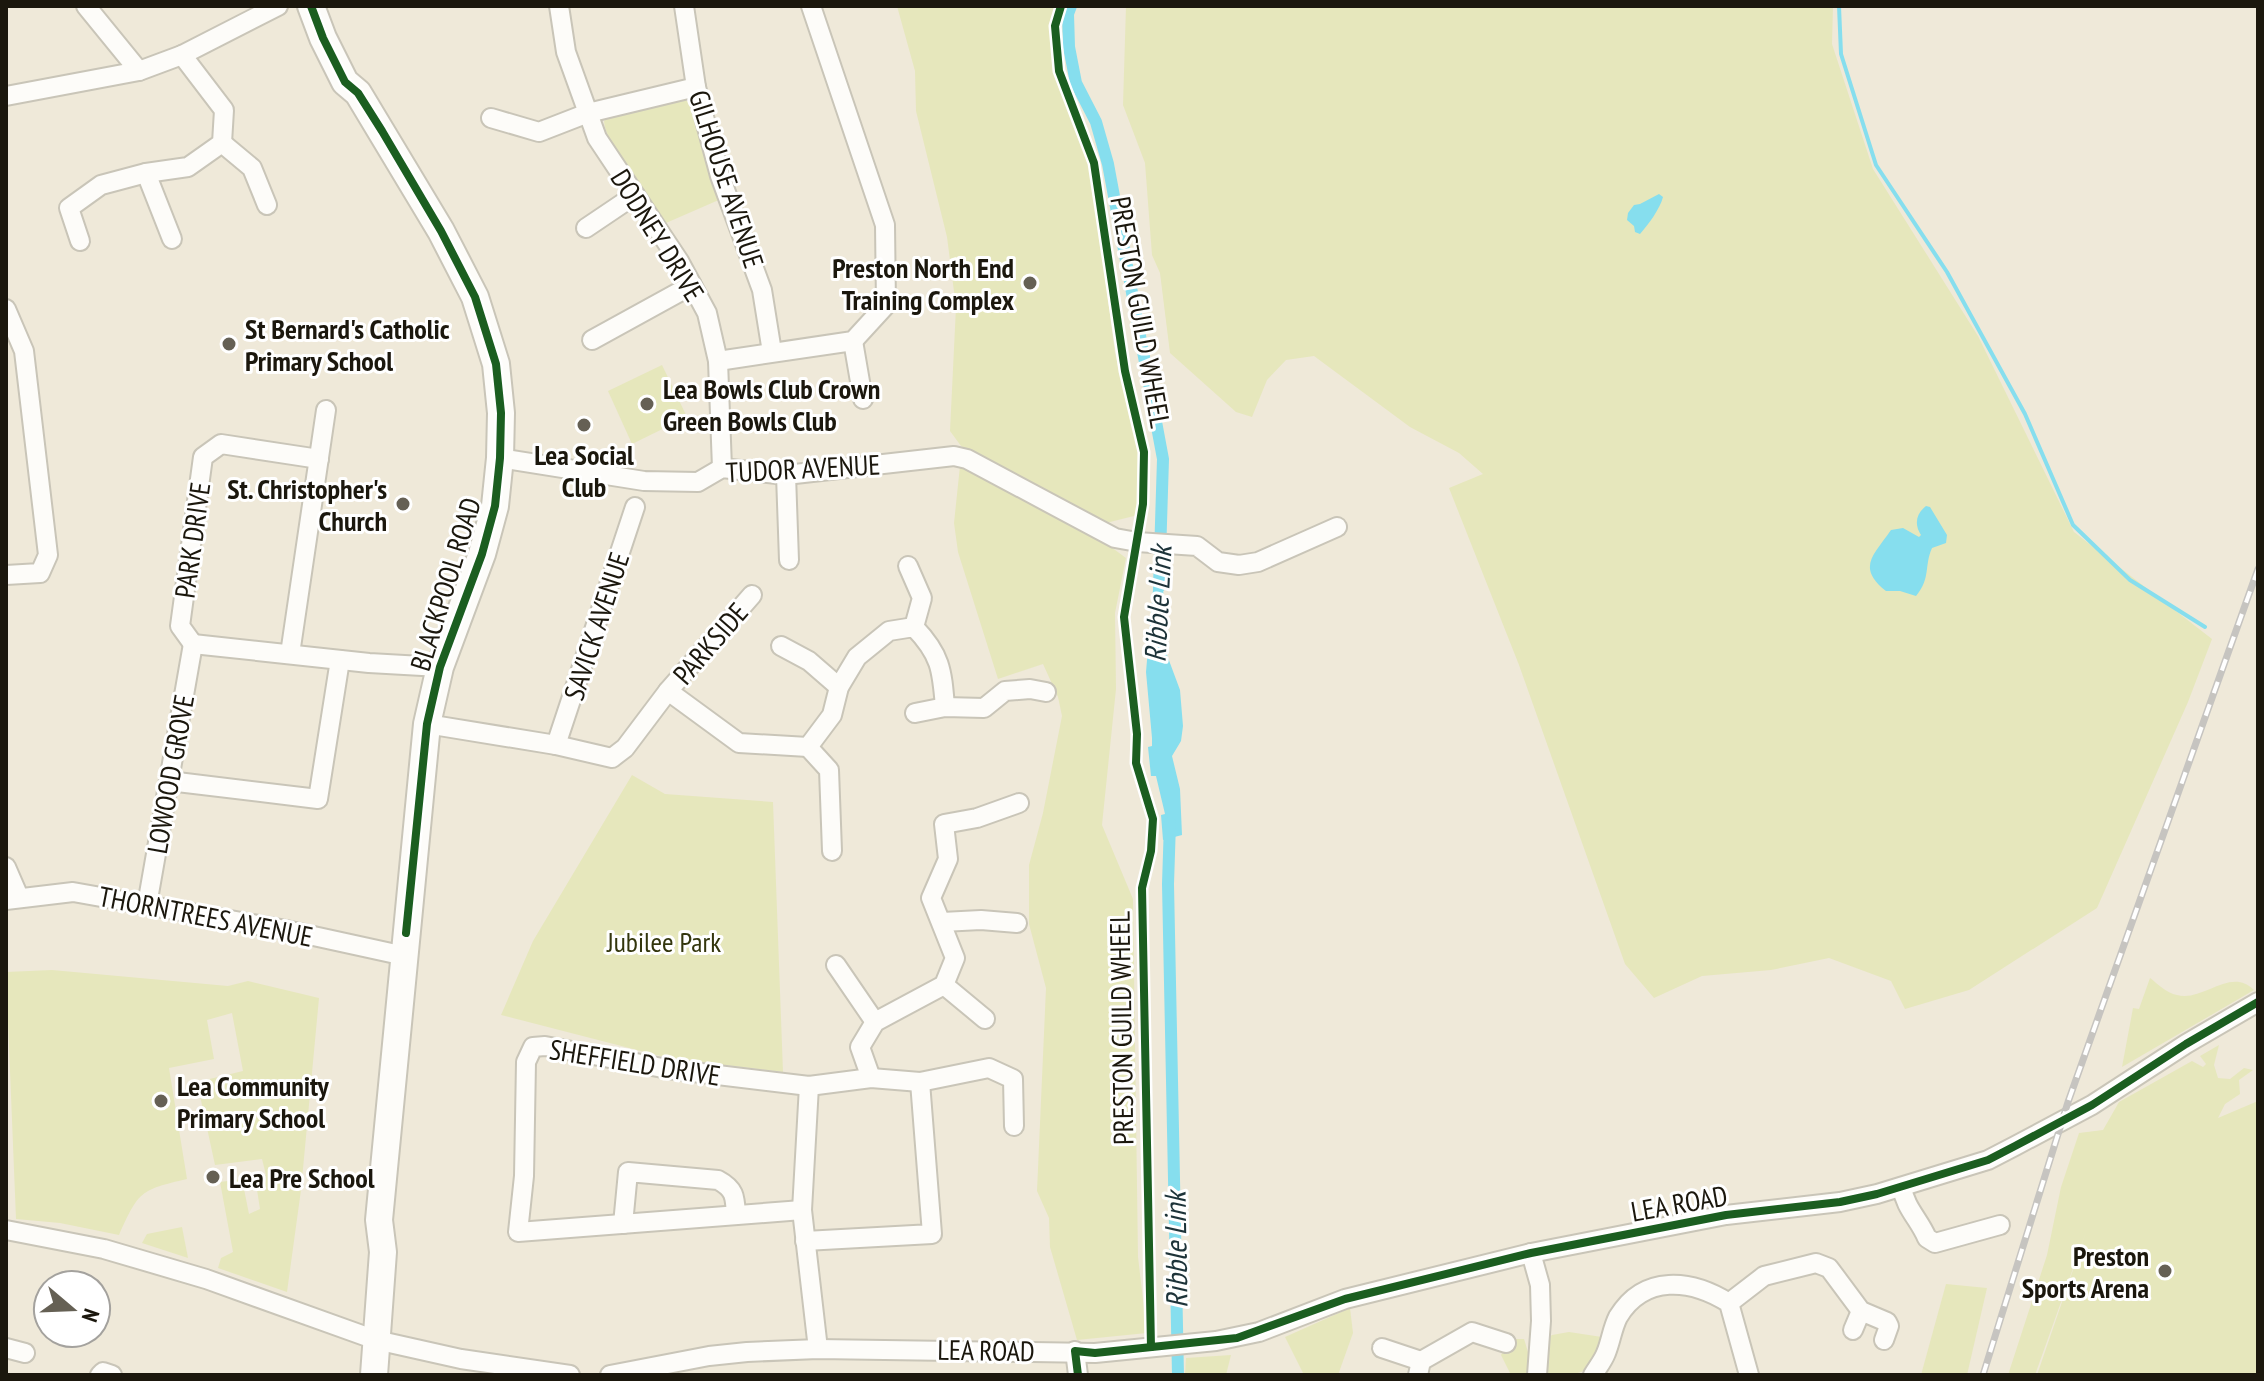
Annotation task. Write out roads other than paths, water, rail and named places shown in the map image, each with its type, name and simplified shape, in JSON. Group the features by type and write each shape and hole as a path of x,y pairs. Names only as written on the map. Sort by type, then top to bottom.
{"highway":[{"name":"BLACKPOOL ROAD","path":"311,6 345,82 358,93 441,231 475,297 496,364 501,413 495,506 482,554 440,667 427,724 379,1220 383,1252 359,1375"},
{"name":"BLACKPOOL ROAD","path":"327,6 358,75 358,93"},
{"name":"BLACKPOOL ROAD","path":"368,1338 374,1375"}],"street":[{"path":"6,96 139,71 182,55 278,6"},
{"name":"DODNEY DRIVE","path":"559,6 566,52 597,138 679,261 707,313 718,361 722,468"},
{"name":"GILHOUSE AVENUE","path":"684,6 696,87 720,176 762,290 772,352"},
{"path":"718,361 853,341 886,305 885,225 811,6"},
{"path":"96,10 139,71"},
{"path":"182,55 224,110 222,143"},
{"path":"491,118 539,132 588,113 696,87"},
{"path":"80,241 69,208 101,185 146,173 188,167 222,143"},
{"path":"222,143 252,168 267,205"},
{"path":"146,173 172,239"},
{"path":"586,228 635,195"},
{"path":"592,340 692,285"},
{"path":"6,309 24,351 48,555 40,573 6,575"},
{"path":"853,341 863,399"},
{"path":"290,654 326,410"},
{"name":"PARK DRIVE","path":"193,644 180,626 203,457 221,444 319,459"},
{"name":"TUDOR AVENUE","path":"500,458 644,481 698,482 722,468 786,475 954,456 967,459 1115,538 1197,546 1218,562 1239,565 1258,562 1337,527"},
{"path":"786,475 789,560"},
{"name":"SAVICK AVENUE","path":"556,745 635,507"},
{"path":"908,566 922,598 914,627"},
{"name":"PARKSIDE","path":"556,745 612,758 625,748 668,691 752,595"},
{"path":"832,851 829,770 808,747 832,715 839,687 857,657 889,631 914,627"},
{"path":"914,627 930,643 941,664 945,707"},
{"path":"193,644 440,667"},
{"name":"LOWOOD GROVE","path":"147,905 193,644"},
{"name":"PARKSIDE","path":"781,646 809,661 839,687"},
{"path":"169,781 318,799 340,660"},
{"name":"PARKSIDE","path":"668,691 739,743 808,747"},
{"path":"915,713 945,707 984,708 1005,691 1046,692"},
{"path":"427,724 556,745"},
{"path":"871,1078 860,1047 875,1022 944,985 955,958 931,898 948,859 944,824 977,818 1019,803"},
{"path":"6,867 12,898"},
{"name":"THORNTREES AVENUE","path":"12,898 73,892 286,930 405,956"},
{"path":"942,922 981,920 1017,923"},
{"path":"836,965 875,1022"},
{"path":"944,985 985,1019"},
{"name":"LEA ROAD","path":"610,1375 709,1356 818,1349 1095,1353 1237,1338 1345,1299 1531,1253 1726,1215 1840,1202 1902,1187 1988,1160 2092,1105 2258,1002"},
{"name":"SHEFFIELD DRIVE","path":"802,1210 518,1232 524,1176 526,1062 533,1047 545,1046 668,1069 809,1086 871,1078 920,1082 989,1068 1013,1079 1014,1126"},
{"path":"805,1241 932,1234 920,1082"},
{"path":"809,1086 802,1210 818,1349"},
{"path":"623,1224 628,1172 718,1180 731,1187 736,1215"},
{"path":"1902,1187 1909,1213 1920,1222 1927,1238 1935,1243 1991,1234"},
{"path":"6,1230 104,1249 179,1271 460,1367 570,1375"},
{"path":"1531,1253 1540,1285 1537,1375"},
{"path":"1729,1303 1764,1276 1816,1263 1829,1268 1861,1311 1887,1322 1889,1326 1884,1340"},
{"path":"1593,1375 1606,1355 1617,1319 1629,1302 1651,1289 1672,1284 1693,1285 1729,1303 1749,1375"},
{"path":"1853,1330 1861,1311"},
{"path":"1382,1348 1420,1368 1472,1332 1506,1343"},
{"path":"1075,1351 1078,1375"},
{"path":"100,1375 103,1372 112,1375"}],"water":[{"path":"1659,194 1663,197 1653,217 1640,234 1635,232 1634,226 1627,220 1628,213 1634,205"},
{"path":"1926,506 1930,507 1947,535 1946,543 1932,548 1926,578 1916,596 1886,591 1872,575 1870,568 1874,554 1891,530 1903,528 1919,537 1917,519"},
{"path":"1162,571 1167,655 1180,690 1183,726 1181,741 1172,756 1180,789 1182,835 1163,840 1161,815 1165,814 1156,776 1151,776 1148,747 1152,746 1152,738 1146,672 1154,578"}],"waterway":[{"name":"Ribble Link","path":"1071,6 1068,14 1069,47 1076,83 1096,122 1108,164 1163,459 1159,587"},
{"path":"1839,6 1841,54 1876,165 1947,272 2025,414 2073,525 2130,580 2205,627"},
{"name":"Ribble Link","path":"1170,823 1168,884 1178,1375"}],"railway":[{"path":"1983,1375 2068,1102 2258,569"}],"place":[{"name":"Preston North End Training Complex","path":"1030,283"},
{"name":"St Bernard's Catholic Primary School","path":"229,344"},
{"name":"Lea Bowls Club Crown Green Bowls Club","path":"647,404"},
{"name":"Lea Social Club","path":"584,425"},
{"name":"St. Christopher's Church","path":"403,504"},
{"name":"Lea Community Primary School","path":"161,1101"},
{"name":"Lea Pre School","path":"213,1177"},
{"name":"Preston Sports Arena","path":"2165,1271"}],"park label":[{"name":"Jubilee Park","path":"664,941"}]}
